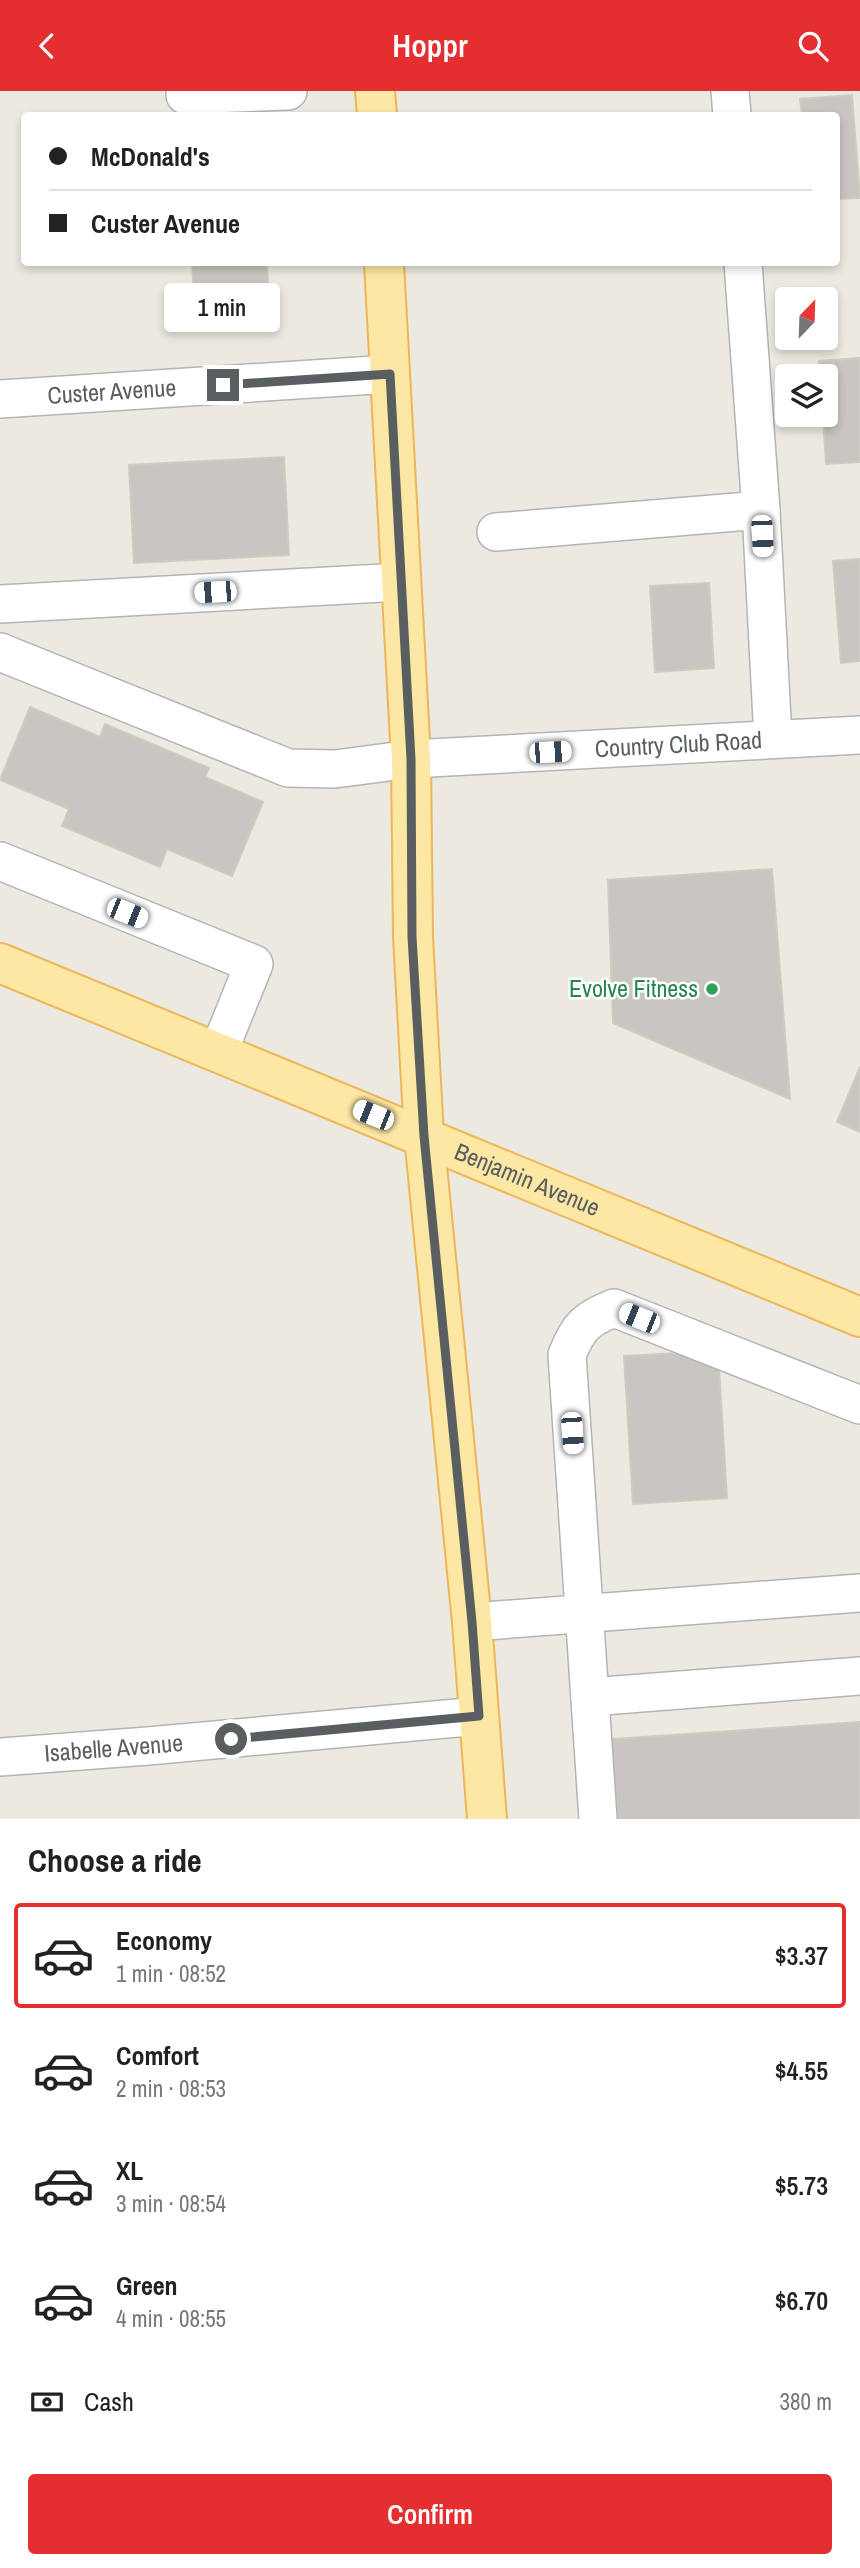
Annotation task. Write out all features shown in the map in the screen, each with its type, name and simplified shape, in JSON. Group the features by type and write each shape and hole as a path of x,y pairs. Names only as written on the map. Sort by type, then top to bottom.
{"main road":[{"path":"375,91 377,112"},
{"path":"384,266 411,759 412,937 424,1136 472,1622 487,1819"},
{"name":"Benjamin Avenue","path":"0,963 860,1317"}],"street":[{"path":"185,95 288,91"},
{"path":"730,91 732,112"},
{"path":"743,266 761,510 773,739"},
{"name":"Custer Avenue","path":"0,399 390,374"},
{"path":"496,532 761,510"},
{"path":"1,606 401,582"},
{"name":"Country Club Road","path":"0,652 288,768 335,769 411,759 860,735"},
{"path":"0,861 254,964 218,1053"},
{"path":"598,1819 567,1355 576,1332 593,1316 614,1308 860,1405"},
{"path":"472,1622 584,1616 860,1593"},
{"path":"590,1697 860,1676"},
{"name":"Isabelle Avenue","path":"0,1757 148,1747 479,1716"}],"building":[{"path":"852,95 860,198 840,199 840,112 802,112 800,99"},
{"path":"192,266 267,266 270,323 196,327"},
{"path":"860,358 860,462 826,464 824,427 838,427 838,364 819,364 819,361"},
{"path":"284,457 289,555 134,563 129,465"},
{"path":"860,559 860,661 841,663 833,561"},
{"path":"709,583 714,668 655,672 650,586"},
{"path":"30,707 100,737 105,724 209,768 205,777 263,802 232,876 167,849 160,867 62,826 69,809 0,780"},
{"path":"772,869 790,1099 613,1023 608,880"},
{"path":"860,1067 860,1132 837,1122"},
{"path":"718,1351 727,1498 633,1504 624,1356"},
{"path":"860,1722 860,1819 605,1819 600,1740"}],"place":[{"name":"Evolve Fitness","path":"712,989"}],"route":[{"path":"223,385 390,374 411,759 412,937 424,1136 479,1716 231,1739"}]}
